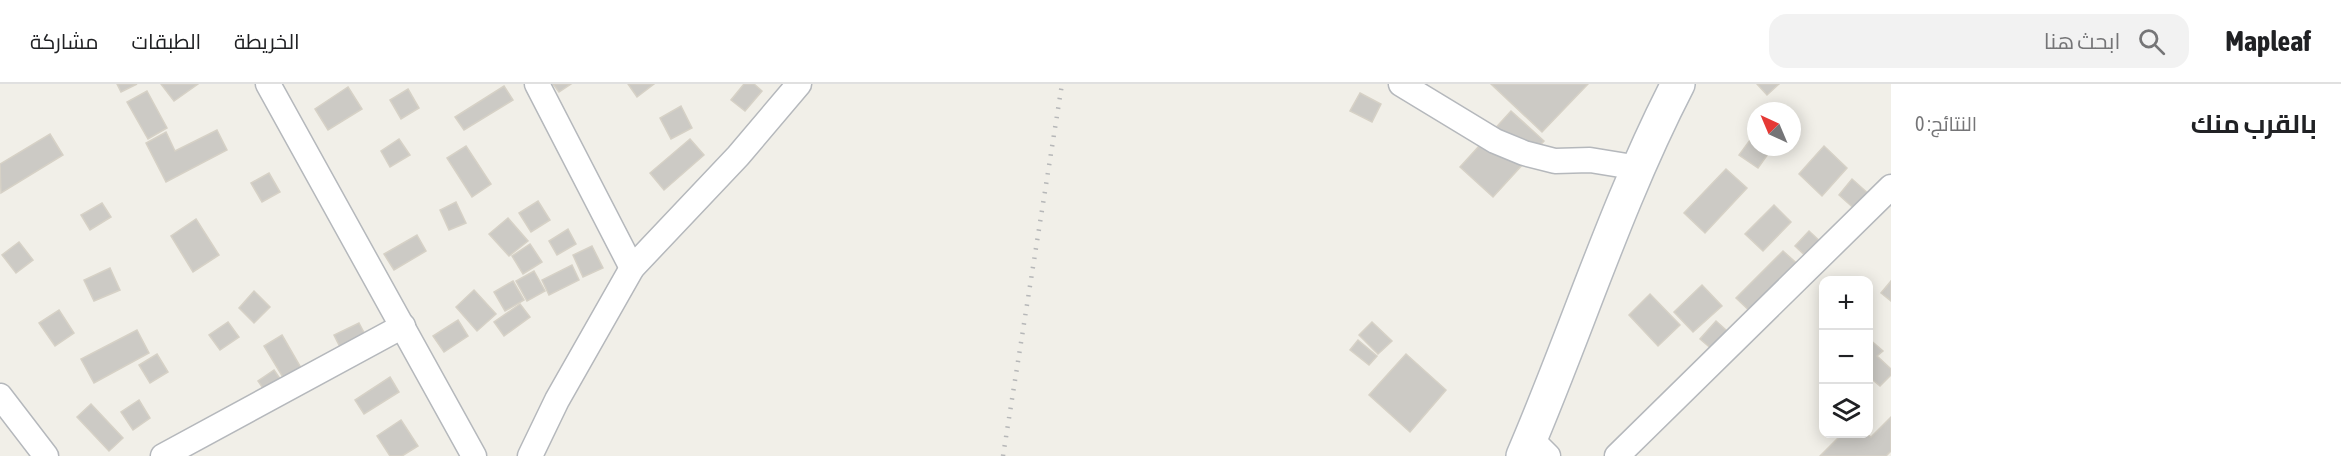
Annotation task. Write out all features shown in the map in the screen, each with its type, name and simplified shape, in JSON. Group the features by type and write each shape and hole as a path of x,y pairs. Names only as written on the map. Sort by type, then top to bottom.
{"main road":[{"path":"1534,450 1592,280 1639,168 1678,84"}],"street":[{"path":"268,84 306,157 474,456"},
{"path":"537,84 632,268"},
{"path":"530,456 557,400 632,268 738,156 799,84"},
{"path":"1401,84 1495,141 1524,153 1555,161 1590,160 1639,168"},
{"path":"1617,456 1886,201"},
{"path":"163,456 403,326"},
{"path":"0,396 46,456"}],"building":[{"path":"117,84 137,84 121,92"},
{"path":"161,84 198,84 174,101"},
{"path":"553,84 571,84 559,92"},
{"path":"628,84 654,84 637,97"},
{"path":"744,84 754,84 762,91 745,111 731,100"},
{"path":"1491,84 1588,84 1542,132"},
{"path":"1757,84 1779,84 1767,95"},
{"path":"504,86 513,100 464,130 455,117"},
{"path":"348,87 362,109 328,130 315,109"},
{"path":"408,89 419,108 401,119 390,100"},
{"path":"147,91 167,128 148,139 127,102"},
{"path":"1360,93 1381,104 1372,122 1350,111"},
{"path":"681,106 692,128 671,139 660,118"},
{"path":"1511,111 1544,141 1493,197 1460,167"},
{"path":"217,130 227,150 166,182 146,143 166,132 175,151"},
{"path":"50,134 63,155 1,193 0,164"},
{"path":"399,139 410,155 390,167 381,151"},
{"path":"690,139 704,155 664,190 650,173"},
{"path":"1747,144 1747,156 1767,156 1758,168 1739,155"},
{"path":"466,146 491,184 472,197 447,158"},
{"path":"1824,146 1847,168 1822,196 1799,174"},
{"path":"1726,169 1747,188 1705,233 1684,213"},
{"path":"269,173 280,192 262,202 251,183"},
{"path":"1852,179 1871,196 1858,212 1839,195"},
{"path":"538,201 550,220 531,232 519,213"},
{"path":"456,202 466,223 449,230 440,210"},
{"path":"102,203 111,217 90,230 81,215"},
{"path":"1774,205 1791,222 1763,251 1745,234"},
{"path":"508,218 528,241 509,256 489,234"},
{"path":"196,219 219,255 193,272 171,236"},
{"path":"568,229 576,244 557,255 549,241"},
{"path":"1809,231 1825,246 1811,261 1795,246"},
{"path":"417,235 426,251 394,270 384,254"},
{"path":"19,242 33,260 16,273 2,255"},
{"path":"530,244 542,262 523,274 512,256"},
{"path":"592,246 603,268 583,277 573,255"},
{"path":"1783,251 1802,268 1755,316 1736,298"},
{"path":"572,265 579,280 549,295 542,280"},
{"path":"110,268 120,290 94,301 84,280"},
{"path":"534,271 545,291 527,301 516,281"},
{"path":"513,281 524,300 505,311 494,292"},
{"path":"1891,281 1891,301 1881,293"},
{"path":"1702,285 1722,306 1693,332 1674,312"},
{"path":"474,290 496,314 477,331 456,307"},
{"path":"254,291 270,307 254,323 239,308"},
{"path":"1650,294 1680,325 1658,346 1629,315"},
{"path":"520,304 530,317 504,336 494,322"},
{"path":"59,310 74,333 55,346 39,323"},
{"path":"458,320 468,336 444,352 433,336"},
{"path":"1716,321 1736,339 1720,356 1700,339"},
{"path":"228,322 239,337 220,350 209,335"},
{"path":"1372,322 1392,341 1378,354 1359,335"},
{"path":"359,323 370,344 345,357 334,335"},
{"path":"137,330 149,353 94,383 81,359"},
{"path":"282,335 304,373 287,384 264,346"},
{"path":"1358,340 1377,356 1369,365 1350,350"},
{"path":"1873,342 1883,351 1877,356 1891,369 1891,375 1880,386 1873,380"},
{"path":"157,354 168,372 150,383 139,365"},
{"path":"1406,354 1446,390 1410,432 1369,395"},
{"path":"274,370 285,386 269,397 258,381"},
{"path":"390,377 399,392 364,414 355,400"},
{"path":"139,400 150,418 133,430 121,412"},
{"path":"91,404 123,438 109,451 77,417"},
{"path":"1891,417 1891,451 1886,456 1820,456 1838,438 1873,438 1873,435"},
{"path":"401,420 418,446 402,456 390,456 377,436"}],"railway":[{"path":"1003,456 1062,84"}]}
